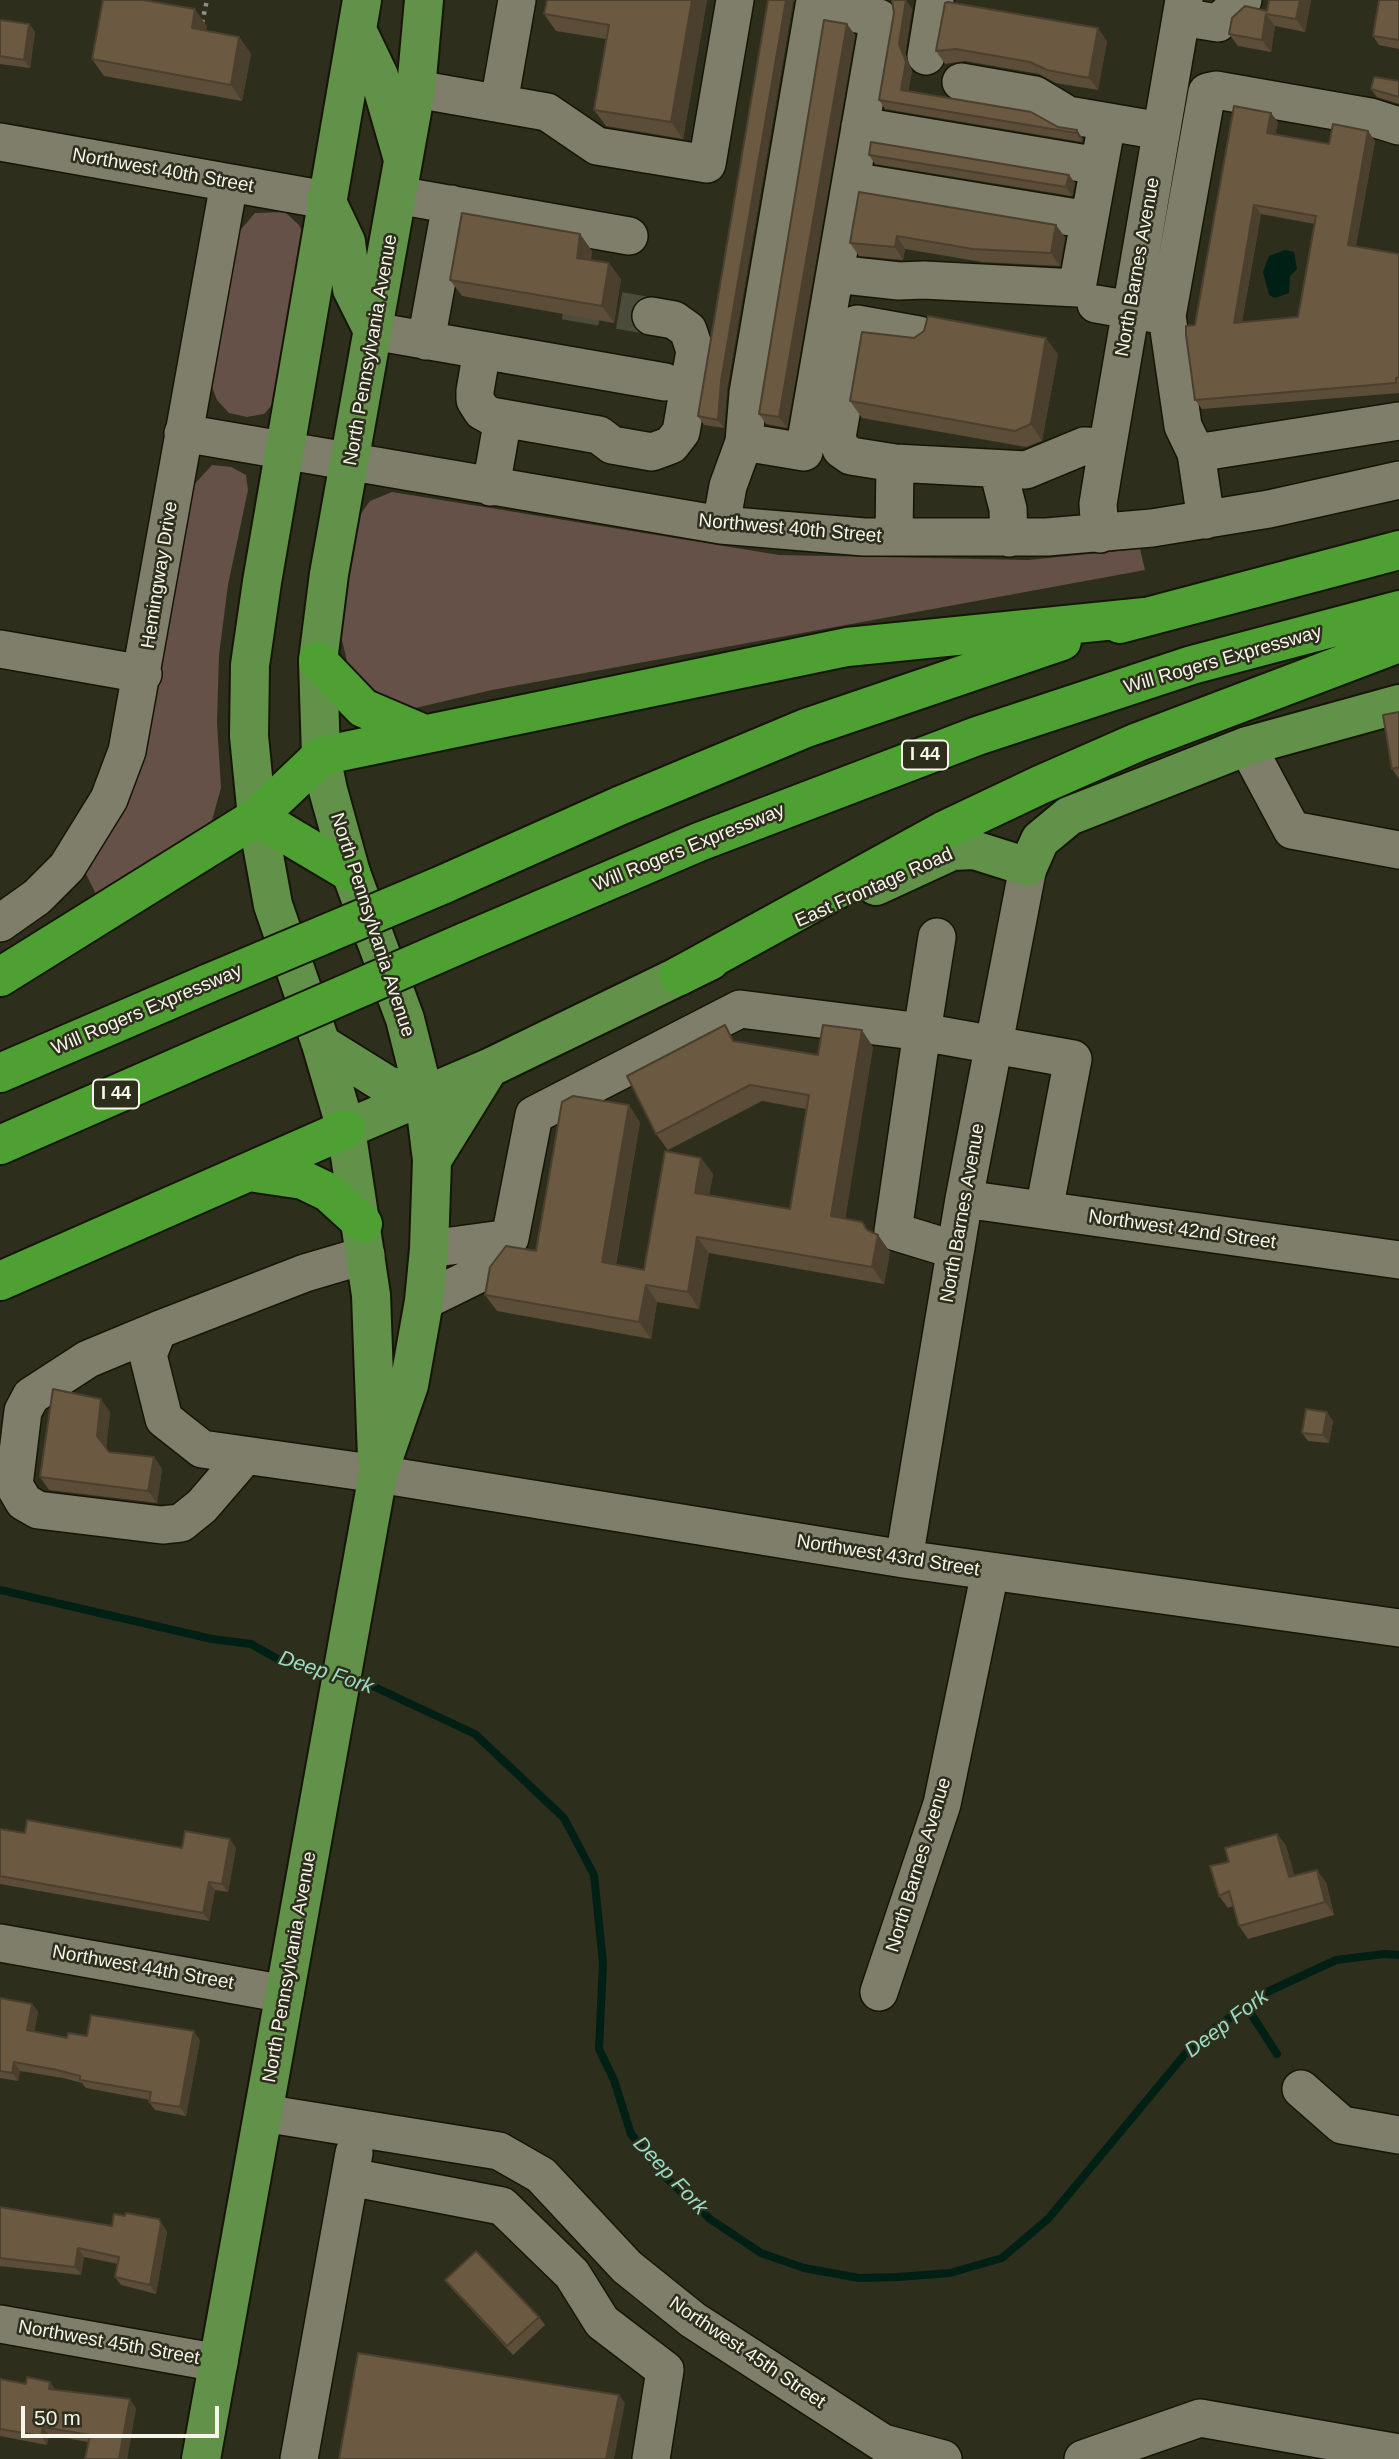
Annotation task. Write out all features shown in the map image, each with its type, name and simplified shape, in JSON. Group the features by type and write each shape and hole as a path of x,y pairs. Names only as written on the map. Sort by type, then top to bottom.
{"highway":[{"name":"Will Rogers Expressway","path":"0,1073 442,885 619,806 806,729 1037,649 1145,617 1399,550"},
{"name":"Will Rogers Expressway","path":"0,1145 699,842 977,736 1192,666 1399,610"},
{"path":"0,978 257,817 321,756 847,647 1145,617"},
{"path":"678,976 945,830 1041,785 1138,741 1399,643"},
{"path":"317,661 363,708 424,734"},
{"path":"257,817 351,873"},
{"path":"0,1281 346,1129"},
{"path":"247,1172 303,1180 328,1192 365,1240"}],"main road":[{"name":"North Pennsylvania Avenue","path":"201,2459 378,1474 409,1385 424,1301 429,1250 432,1160 424,1095 405,1019 351,873 321,756 317,661 416,89 424,0"},
{"name":"North Pennsylvania Avenue","path":"360,15 326,200 250,665 249,736 257,817 273,905 321,1044 346,1129 365,1240 371,1295 378,1474"},
{"path":"360,15 379,76 400,178"},
{"path":"326,200 346,242 352,289 373,331"},
{"path":"1028,867 1040,840 1069,816 1247,746 1399,704"},
{"name":"East Frontage Road","path":"346,1129 489,1068 678,976 952,850 982,852 1028,867"},
{"path":"321,1044 387,1085 424,1095"},
{"path":"432,1160 489,1068"}],"street":[{"path":"499,103 517,0"},
{"path":"416,89 547,112 597,146 707,164 735,0"},
{"path":"926,57 935,0"},
{"path":"1182,8 1218,23 1243,0"},
{"path":"722,526 728,486 744,442 748,393 814,6 879,18 804,452 744,442"},
{"name":"North Barnes Avenue","path":"1100,534 1098,504 1107,447 1113,307 1161,131 1182,8"},
{"path":"961,82 1035,95 1068,115 1161,131"},
{"path":"1169,85 1207,92 1216,90 1370,117 1399,126"},
{"path":"1206,520 1196,453 1183,426 1167,316 1207,92"},
{"path":"835,274 899,281 924,279 1077,288 1101,153 860,126"},
{"name":"Northwest 40th Street","path":"0,142 326,200"},
{"path":"400,178 451,204 629,236"},
{"path":"851,181 1089,220"},
{"name":"Hemingway Drive","path":"0,923 50,887 96,824 127,751 143,674 183,433 229,183"},
{"path":"426,341 450,280 451,204"},
{"path":"1113,307 1167,316"},
{"path":"482,350 475,400 482,411 503,418 599,435 612,445 652,452 677,440 681,432 695,351 688,330 674,320 650,316"},
{"path":"919,335 857,324 837,437 841,449 851,456 895,463 1027,470 1084,446 1107,447"},
{"path":"373,331 665,382"},
{"path":"491,487 503,418"},
{"path":"1196,453 1399,421"},
{"name":"Northwest 40th Street","path":"183,433 722,526 894,537 1009,538 1100,534 1206,520 1399,480"},
{"path":"894,537 895,463"},
{"path":"998,470 1008,509 1009,538"},
{"path":"0,649 143,674"},
{"path":"1247,746 1292,830 1399,850"},
{"name":"North Barnes Avenue","path":"904,1559 964,1199 1028,867"},
{"path":"937,937 893,1231 956,1251"},
{"path":"424,1301 485,1271 510,1238 534,1115 740,1009 922,1032 1073,1059 1044,1210"},
{"name":"Northwest 42nd Street","path":"964,1199 1399,1260"},
{"path":"429,1250 510,1238"},
{"path":"245,1456 202,1506 181,1523 162,1525 38,1510 24,1502 14,1485 23,1411 31,1396 88,1359 304,1273 365,1240"},
{"name":"Northwest 43rd Street","path":"158,1330 148,1355 164,1419 202,1449 378,1474 990,1572 1399,1628"},
{"name":"North Barnes Avenue","path":"879,1992 942,1804 990,1572"},
{"name":"Northwest 44th Street","path":"0,1943 285,1994"},
{"path":"1301,2089 1342,2125 1399,2135"},
{"name":"Northwest 45th Street","path":"263,2113 499,2151 541,2175 626,2267 693,2320 882,2451 943,2459"},
{"path":"299,2459 359,2128"},
{"path":"350,2177 502,2206 572,2274 602,2322 665,2370"},
{"path":"651,2459 665,2370 693,2320"},
{"name":"Northwest 45th Street","path":"0,2324 219,2363"},
{"path":"1083,2459 1200,2418 1399,2453"}],"path":[{"path":"202,25 207,0"}],"shaded area":[{"path":"285,212 299,225 308,242 279,397 264,414 247,417 229,413 217,400 210,382 236,235 255,213"},
{"path":"1285,250 1294,252 1297,269 1290,276 1289,293 1275,298 1269,295 1263,272 1269,256"},
{"path":"212,465 231,467 246,475 248,490 228,585 219,655 217,723 221,788 212,820 192,845 98,898 83,868 191,488"},
{"path":"392,492 779,555 1028,560 1140,549 1145,570 492,690 411,709 374,697 348,666 340,631 357,519 370,501"}],"building":[{"path":"103,0 143,0 195,9 192,28 239,37 231,85 92,59"},
{"path":"547,0 692,0 671,122 594,110 609,25 544,14"},
{"path":"768,0 786,0 721,381 718,420 698,416"},
{"path":"892,0 906,0 899,44 906,62 901,90 1031,112 1058,127 1077,130 1076,133 879,100 894,13"},
{"path":"1269,0 1300,0 1296,19 1266,14 1262,40 1229,34 1232,18 1245,6 1267,11"},
{"path":"1379,0 1399,0 1399,40 1373,36"},
{"path":"945,3 1098,28 1089,78 1047,70 1030,62 956,49 936,51"},
{"path":"0,20 29,24 24,60 0,56"},
{"path":"824,20 847,24 779,417 759,414"},
{"path":"1374,77 1399,81 1399,97 1371,89"},
{"path":"1234,106 1271,113 1267,133 1329,144 1333,124 1368,131 1348,245 1399,254 1399,377 1396,378 1396,383 1195,400 1186,326 1195,325","holes":["1254,205 1316,216 1298,317 1234,323"]},
{"path":"871,142 1069,175 1066,187 869,155"},
{"path":"859,192 1056,225 1051,253 973,249 897,236 895,247 850,243"},
{"path":"462,213 580,234 577,258 609,263 602,306 450,280"},
{"path":"928,316 1046,338 1031,424 1015,431 850,401 862,332 914,338 924,331"},
{"path":"1399,712 1399,767 1392,769 1383,715"},
{"path":"725,1025 733,1041 818,1055 823,1025 862,1030 831,1216 862,1222 867,1230 878,1235 872,1267 697,1237 688,1292 646,1285 639,1322 485,1295 490,1267 506,1246 536,1251 562,1102 573,1096 629,1105 602,1262 644,1270 665,1151 701,1158 695,1193 790,1209 809,1095 750,1085 656,1134 627,1076"},
{"path":"53,1389 101,1399 97,1436 109,1452 154,1457 148,1491 40,1477"},
{"path":"1306,1409 1327,1412 1323,1435 1302,1433"},
{"path":"27,1820 182,1848 185,1831 230,1839 222,1884 209,1882 203,1913 0,1876 0,1829 25,1833"},
{"path":"1277,1834 1289,1877 1317,1870 1325,1902 1239,1926 1229,1891 1219,1896 1210,1866 1229,1862 1225,1848"},
{"path":"0,1998 32,2004 27,2030 67,2038 68,2033 87,2036 91,2015 194,2031 180,2107 149,2102 151,2092 80,2080 80,2076 57,2070 14,2062 12,2073 0,2071"},
{"path":"0,2207 112,2226 114,2214 125,2216 126,2213 159,2219 161,2223 150,2285 115,2277 119,2257 78,2248 75,2267 0,2258"},
{"path":"476,2251 539,2317 507,2346 445,2280"},
{"path":"358,2353 619,2395 606,2459 339,2459"},
{"path":"27,2377 50,2382 49,2389 130,2399 119,2459 85,2459 90,2435 43,2427 41,2436 0,2429 0,2379 26,2384"}],"waterway":[{"name":"Deep Fork","path":"0,1590 212,1639 251,1644 285,1663 332,1675"},
{"name":"Deep Fork","path":"351,1680 366,1683 475,1734 564,1818 594,1875 603,1963 599,2049 614,2080 631,2134 660,2172 710,2219 761,2253 804,2268 859,2278 898,2277 950,2273 1002,2258 1048,2219 1186,2053 1214,2029 1265,1993 1336,1960 1384,1954 1399,1955"},
{"path":"1246,2006 1277,2054"}],"tunnel":[{"path":"565,301 651,316"}]}
